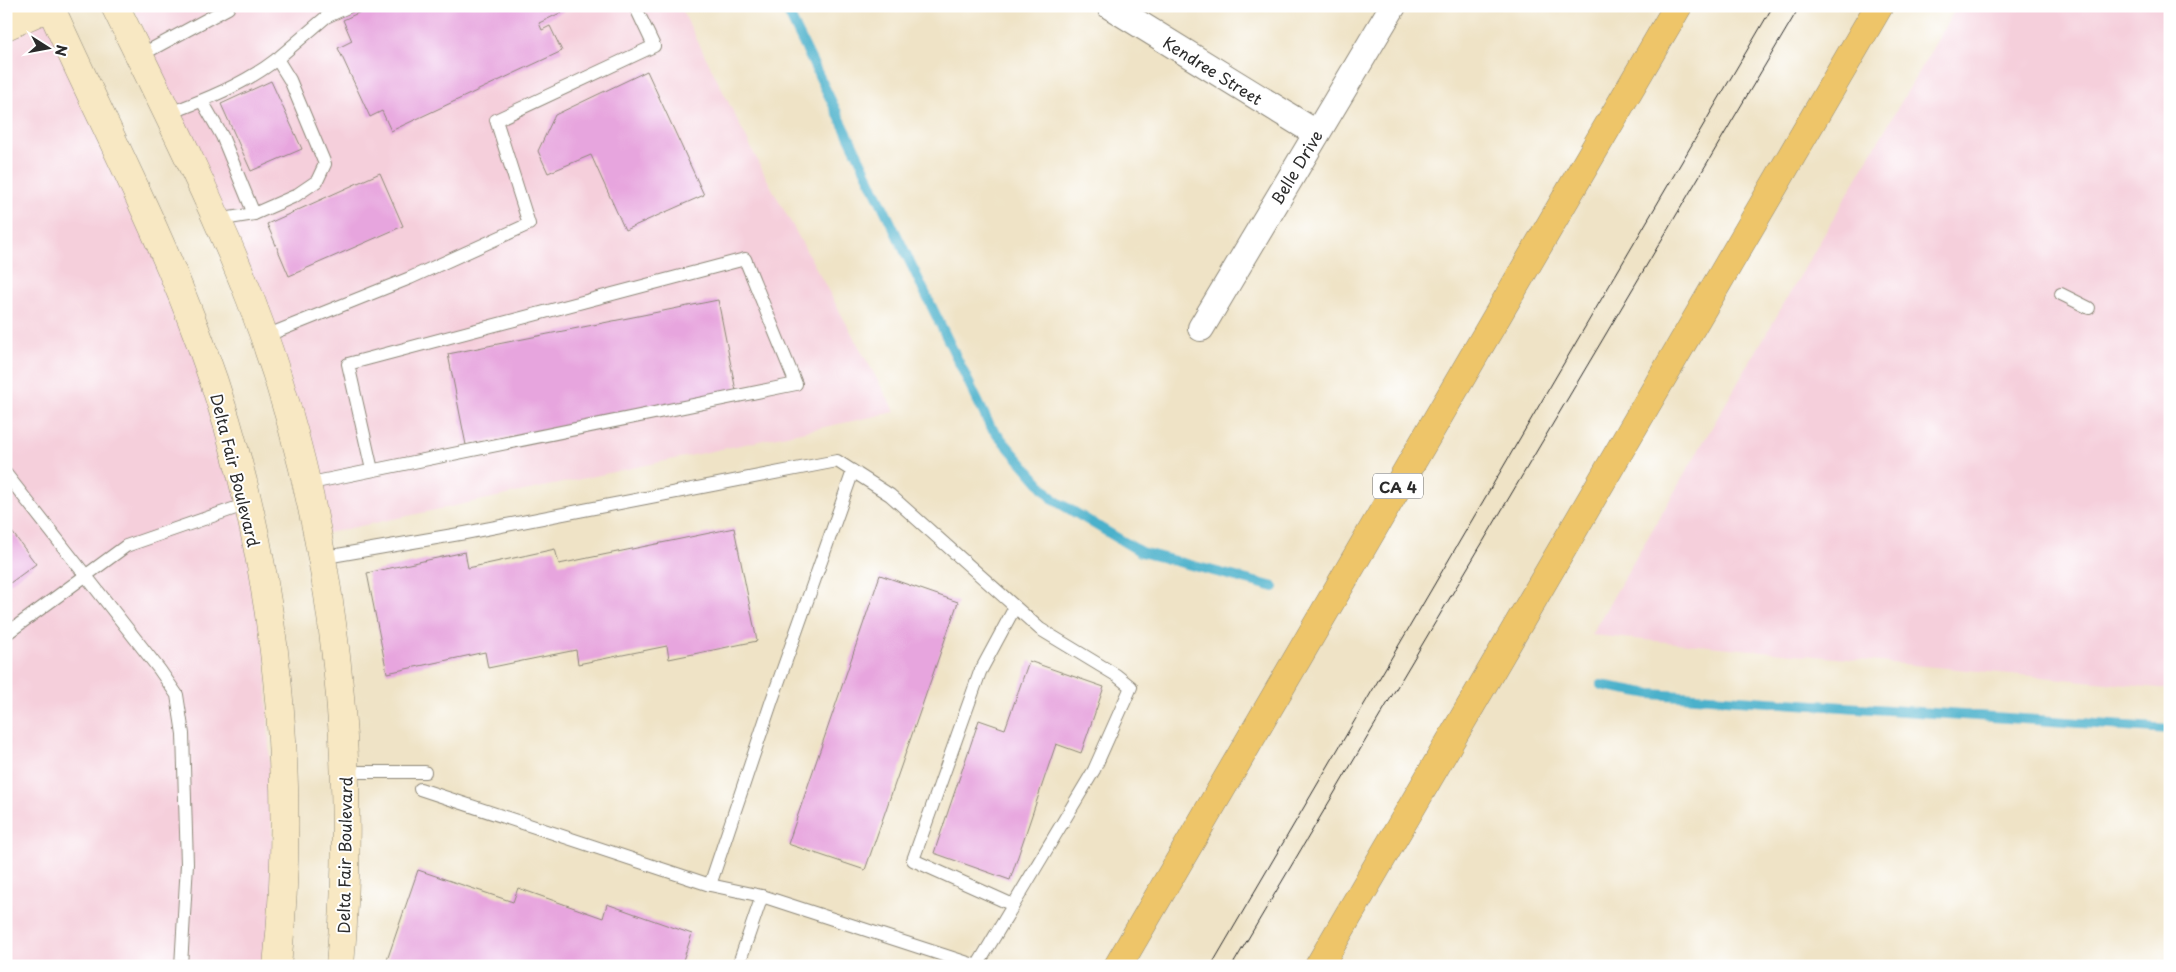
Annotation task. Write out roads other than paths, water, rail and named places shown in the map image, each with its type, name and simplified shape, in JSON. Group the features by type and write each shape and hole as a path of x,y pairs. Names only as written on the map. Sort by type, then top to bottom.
{"highway":[{"name":"CA 4","path":"1118,966 1678,6"},
{"path":"1319,966 1879,6"}],"main road":[{"name":"Delta Fair Boulevard","path":"51,6 183,297 215,386 247,504 263,582 280,722 283,774 283,852 277,966"},
{"path":"6,26 51,6"},
{"name":"Delta Fair Boulevard","path":"115,6 217,220 264,336 289,417 306,484 335,648 346,772 346,875 340,966"}],"street":[{"name":"Kendree Street","path":"1110,6 1316,133"},
{"name":"Belle Drive","path":"1201,328 1393,6"}],"lane":[{"path":"139,56 228,8 228,6"},
{"path":"167,114 202,101 264,69 326,18 350,6"},
{"path":"264,336 410,278 529,224 496,120 654,46 635,6"},
{"path":"217,220 254,214 295,196 317,181 325,164 290,80 277,59"},
{"path":"202,101 222,136 254,214"},
{"path":"306,484 796,384 746,259 348,364 372,470"},
{"path":"2061,294 2089,308"},
{"path":"320,558 465,533 837,461 890,495 1040,629 1116,675 1132,687 1094,770 977,966 762,896 710,885 420,789"},
{"path":"710,885 772,700 853,471"},
{"path":"6,474 37,516 86,574 177,695 184,734 187,864 181,966"},
{"path":"6,634 126,546 247,504"},
{"path":"1012,905 913,860 980,672 1015,607"},
{"path":"346,772 425,772"},
{"path":"738,966 762,896"}],"waterway":[{"path":"785,6 990,426 1054,500 1141,552 1274,587"},
{"path":"1601,685 1651,694 2170,729"}],"tram line":[{"path":"1211,966 1773,6"},
{"path":"1232,966 1800,6"}]}
